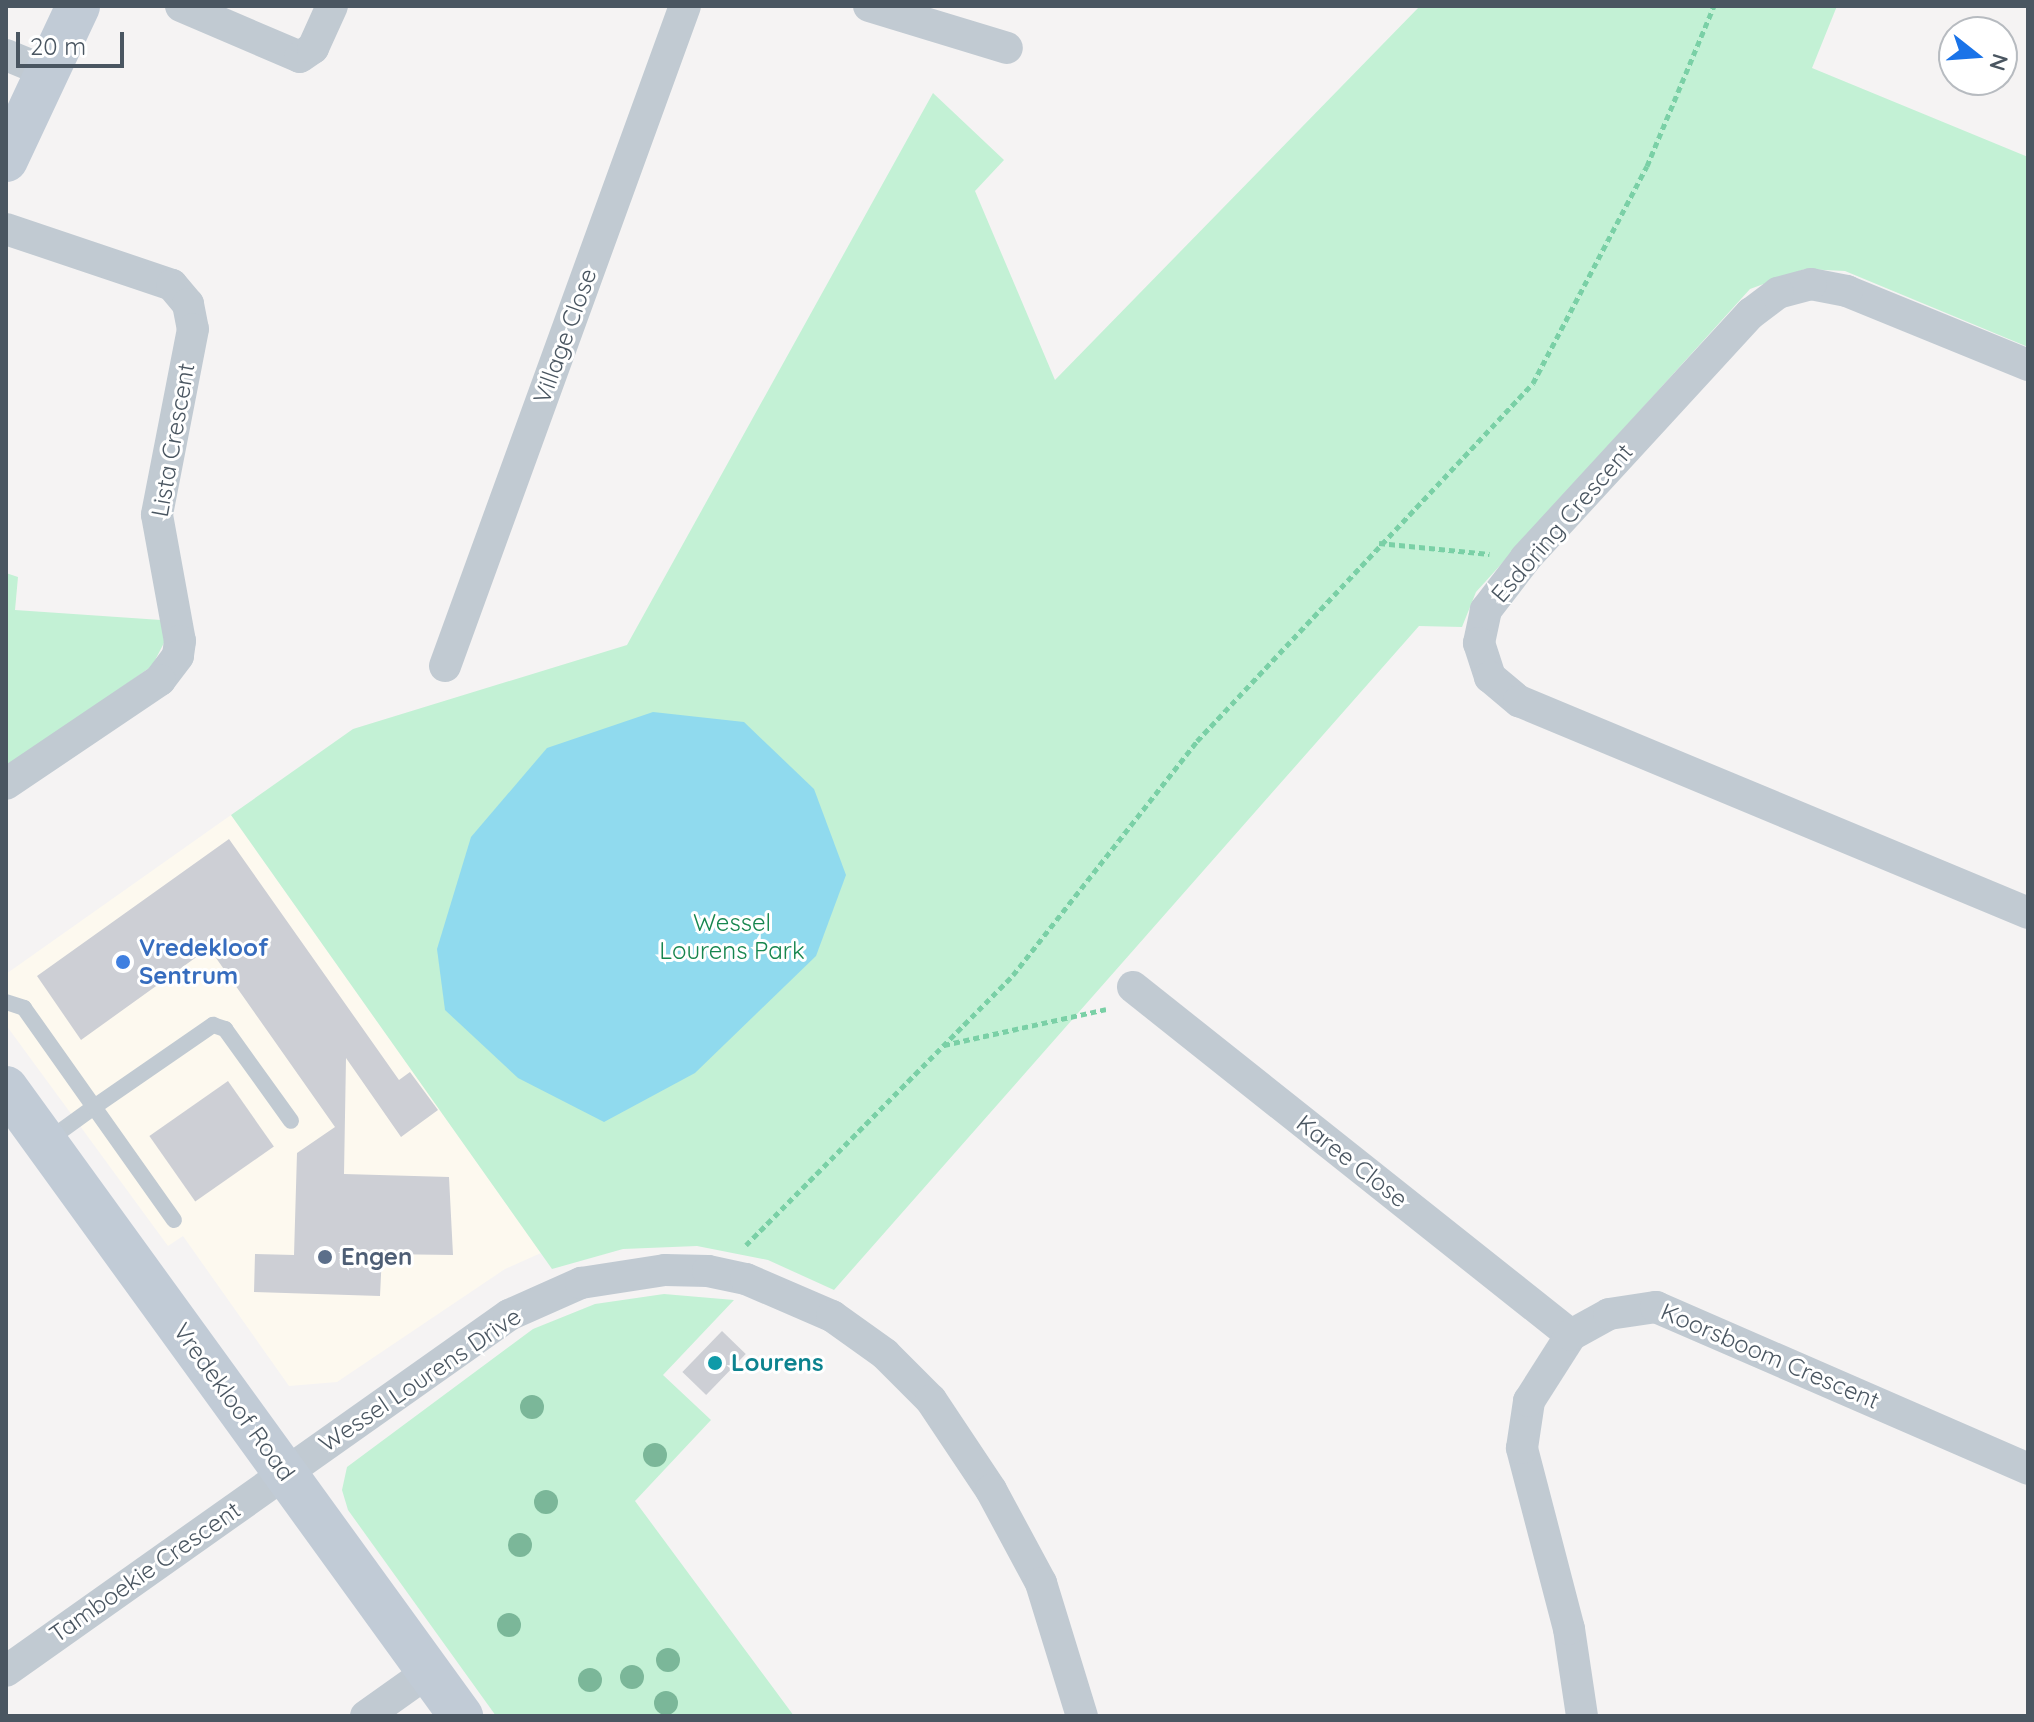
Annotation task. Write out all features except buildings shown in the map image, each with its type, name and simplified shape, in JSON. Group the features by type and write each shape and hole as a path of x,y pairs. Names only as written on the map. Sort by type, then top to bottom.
{"street":[{"path":"6,160 78,6"},
{"path":"181,6 300,57 313,48 332,6"},
{"name":"Village Close","path":"445,666 685,6"},
{"path":"869,6 1007,48"},
{"path":"6,55 47,72"},
{"name":"Lista Crescent","path":"6,229 172,285 188,304 193,329 157,515 178,656 160,680 6,784"},
{"name":"Esdoring Crescent","path":"2028,365 1847,291 1811,284 1778,293 1751,313 1526,558 1486,610 1481,626 1482,661 1503,692 2028,913"},
{"name":"Karee Close","path":"1141,994 1571,1335"},
{"name":"Vredekloof Road","path":"6,1088 461,1716"},
{"name":"Wessel Lourens Drive","path":"284,1473 544,1297 617,1276 665,1270 718,1273 787,1294 832,1316 885,1354 931,1400 991,1490 1041,1583 1082,1716"},
{"name":"Koorsboom Crescent","path":"1582,1716 1569,1629 1522,1448 1529,1401 1571,1335 1609,1314 1656,1307 2028,1469"},
{"name":"Tamboekie Crescent","path":"6,1671 284,1473"},
{"path":"366,1716 428,1672"}],"lane":[{"path":"6,1002 24,1008 174,1220"},
{"path":"45,1142 213,1025 225,1029 291,1121"}],"path":[{"path":"718,1273 943,1045 1057,923 1197,741 1378,543 1533,383 1647,166 1714,6"},
{"path":"1378,543 1526,558"},
{"path":"943,1045 1141,994"}],"shaded area":[{"path":"231,815 541,1253 505,1269 337,1382 289,1386 183,1236 168,1246 6,1025 6,974"}],"green space":[{"name":"Wessel Lourens Park","path":"1420,6 1837,6 1812,68 2028,157 2028,347 1845,271 1805,269 1750,289 1476,592 1462,627 1419,626 834,1290 768,1260 697,1246 623,1249 552,1269 231,815 353,729 627,645 933,93 1004,160 975,191 1055,380"},
{"path":"6,573 18,577 15,610 161,620 165,641 152,666 6,769"},
{"path":"664,1294 734,1300 663,1375 711,1420 635,1501 794,1716 496,1716 348,1510 342,1490 347,1467 533,1329 595,1304"}],"water":[{"path":"653,712 744,722 814,789 846,875 816,956 695,1073 604,1122 518,1078 445,1010 437,949 471,837 547,748"}],"place":[{"name":"Vredekloof Sentrum","path":"123,962"},
{"name":"Engen","path":"325,1257"},
{"name":"Lourens","path":"715,1363"}]}
